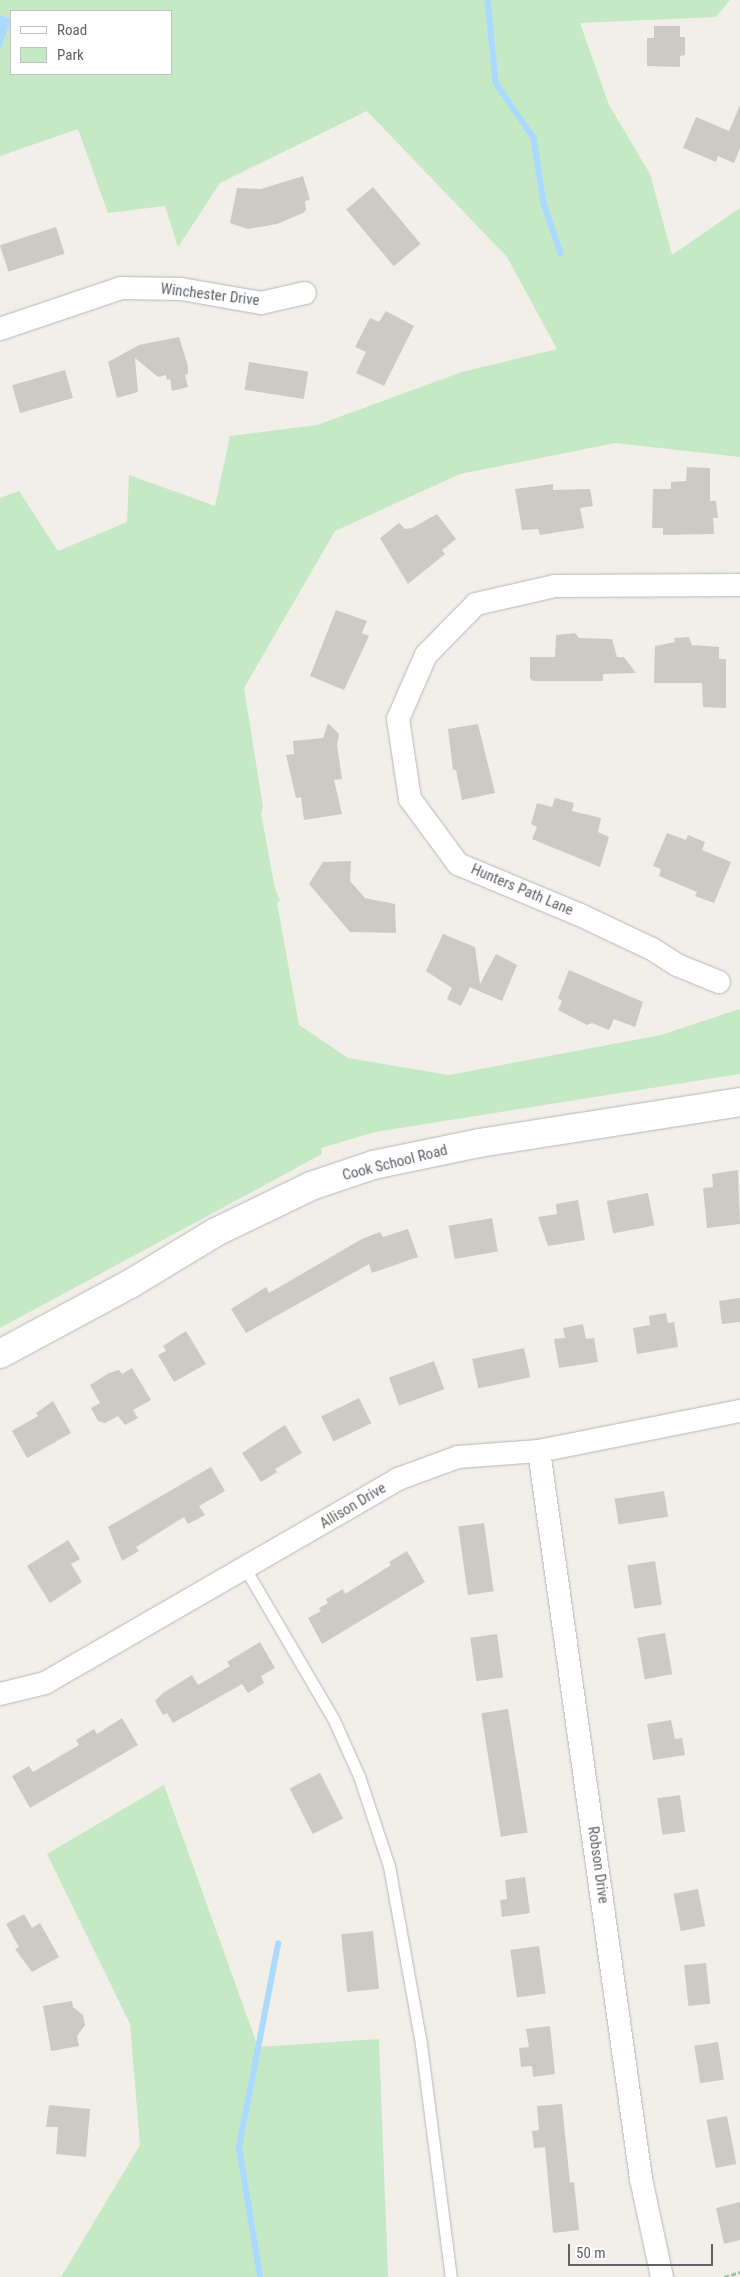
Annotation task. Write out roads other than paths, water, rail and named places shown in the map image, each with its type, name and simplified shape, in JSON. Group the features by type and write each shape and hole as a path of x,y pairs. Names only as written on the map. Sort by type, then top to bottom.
{"street":[{"name":"Winchester Drive","path":"0,329 121,288 181,289 261,303 305,293"},
{"name":"Hunters Path Lane","path":"719,982 676,965 652,949 580,915 458,864 410,799 398,719 426,655 476,604 555,586 740,585"},
{"name":"Cook School Road","path":"0,1354 216,1232 311,1186 373,1165 479,1142 740,1102"},
{"name":"Allison Drive","path":"0,1694 45,1683 246,1570 398,1479 458,1457 539,1451 740,1411"},
{"name":"Robson Drive","path":"539,1451 641,2179 662,2277"}],"lane":[{"path":"246,1570 333,1718 359,1776 388,1866 421,2044 451,2277"}],"water":[{"path":"0,15 10,19 10,23 0,50"}],"waterway":[{"path":"488,0 496,83 534,138 544,204 561,253"},
{"path":"260,2277 239,2147 278,1944"}]}
